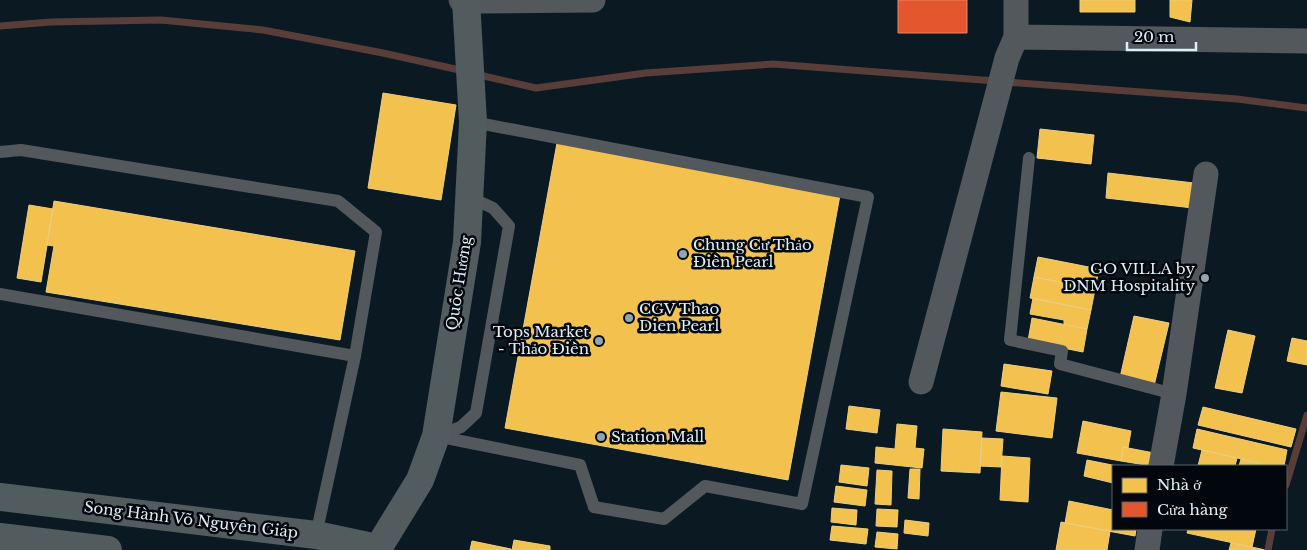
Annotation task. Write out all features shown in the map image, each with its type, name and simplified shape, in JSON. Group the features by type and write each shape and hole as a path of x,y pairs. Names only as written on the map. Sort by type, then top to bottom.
{"street":[{"path":"464,0 593,0"},
{"name":"Quốc Hương","path":"378,549 420,480 436,436 467,242 473,122 464,0"},
{"path":"921,382 1012,47 1016,0"},
{"path":"1012,47 1307,41"},
{"path":"1161,465 1174,394 1206,174"},
{"name":"Song Hành Võ Nguyên Giáp","path":"0,497 316,535 378,549"},
{"path":"1146,550 1150,530"},
{"path":"0,537 108,550"}],"lane":[{"path":"436,436 580,465 594,507 664,519 705,486 802,504 868,197 473,122"},
{"path":"0,152 21,150 338,201 376,232 355,356 316,535"},
{"path":"1030,158 1010,340 1062,351 1060,364 1174,394"},
{"path":"436,436 461,427 476,413 509,226 493,208 469,197"},
{"path":"0,294 355,356"}],"building: Nhà ở":[{"path":"1080,0 1135,0 1135,12 1080,12"},
{"path":"1170,0 1192,0 1190,22 1170,17"},
{"path":"383,93 456,105 441,200 368,188"},
{"path":"1040,129 1094,135 1091,164 1037,158"},
{"name":"Chung Cư Thảo Điền Pearl","path":"557,143 840,195 788,480 505,428"},
{"path":"1108,173 1194,183 1193,208 1106,198"},
{"path":"54,201 355,251 340,340 46,292 54,246 47,245"},
{"path":"29,205 53,209 41,282 17,278"},
{"path":"1038,257 1099,269 1095,289 1034,277"},
{"path":"1034,277 1095,289 1091,310 1030,298"},
{"path":"1033,298 1091,310 1087,329 1064,324 1064,320 1030,314"},
{"path":"1134,316 1169,323 1153,390 1119,382"},
{"path":"1032,318 1087,329 1083,352 1028,341"},
{"path":"1228,330 1255,336 1242,393 1215,388"},
{"path":"1292,338 1307,341 1307,365 1287,361"},
{"path":"1004,364 1052,371 1048,394 1001,386"},
{"path":"1001,392 1057,398 1052,438 996,431"},
{"path":"849,406 880,410 877,433 846,429"},
{"path":"1203,407 1296,429 1291,447 1198,425"},
{"path":"1083,421 1131,431 1128,448 1123,447 1121,461 1077,453"},
{"path":"897,424 917,426 915,448 924,449 922,468 875,463 876,447 895,449"},
{"path":"943,429 982,432 980,473 941,471"},
{"path":"1197,429 1287,450 1284,465 1269,465 1193,448"},
{"path":"982,438 1003,439 1001,467 980,466"},
{"path":"1123,447 1154,453 1152,465 1121,461"},
{"path":"1202,450 1237,458 1235,465 1198,465"},
{"path":"1002,456 1030,458 1028,502 1000,500"},
{"path":"1241,459 1266,465 1239,465"},
{"path":"1087,460 1112,465 1112,483 1084,476"},
{"path":"841,465 869,468 867,486 839,482"},
{"path":"910,469 920,469 919,499 908,498"},
{"path":"877,470 892,471 891,505 875,504"},
{"path":"836,486 867,490 865,506 834,502"},
{"path":"1069,501 1112,510 1112,530 1136,530 1135,536 1065,523"},
{"path":"832,508 857,510 856,525 831,522"},
{"path":"877,509 898,510 897,527 876,526"},
{"path":"905,520 929,523 928,536 904,533"},
{"path":"1061,522 1110,531 1107,550 1056,550"},
{"path":"832,526 868,529 866,544 830,540"},
{"path":"1188,530 1256,530 1252,547 1187,533"},
{"path":"877,532 898,534 897,549 875,547"},
{"path":"514,540 550,546 550,550 512,550"},
{"path":"472,541 511,549 511,550 470,550"},
{"path":"1231,543 1252,547 1265,550 1229,550"}],"building: Cửa hàng":[{"path":"898,0 967,0 967,33 898,33"}],"waterway":[{"path":"0,26 51,22 161,20 263,30 464,71"},
{"path":"475,74 536,88 646,73 773,64 995,81"},
{"path":"1006,82 1237,99 1307,108"},
{"path":"1287,482 1307,415"},
{"path":"1268,550 1272,530"}],"place":[{"name":"Chung Cư Thảo Điền Pearl","path":"683,254"},
{"name":"GO VILLA by DNM Hospitality","path":"1205,278"},
{"name":"CGV Thao Dien Pearl","path":"629,318"},
{"name":"Tops Market - Thảo Điền","path":"599,341"},
{"name":"Station Mall","path":"601,437"}]}
